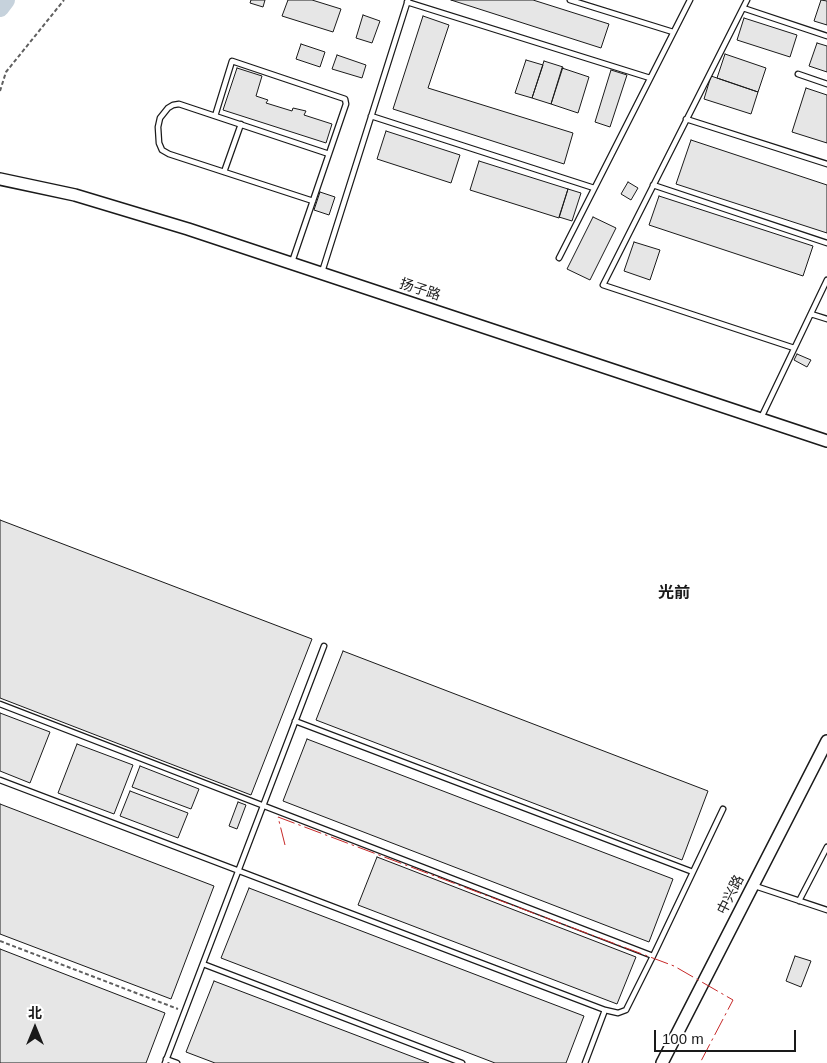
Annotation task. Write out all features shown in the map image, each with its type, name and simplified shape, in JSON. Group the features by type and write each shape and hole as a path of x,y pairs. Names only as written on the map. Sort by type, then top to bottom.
{"street":[{"name":"扬子路","path":"0,180 75,196 188,229 827,441"},
{"name":"中兴路","path":"662,1063 827,741"}],"lane":[{"path":"570,0 673,32"},
{"path":"558,258 690,0"},
{"path":"747,0 602,285 794,348"},
{"path":"322,274 408,1 650,78"},
{"path":"743,8 827,36"},
{"path":"215,116 232,61 345,99 346,104 292,263"},
{"path":"798,74 827,84"},
{"path":"313,201 169,154 162,150 159,143 158,127 160,118 168,108 179,104 329,154"},
{"path":"372,116 594,188"},
{"path":"686,118 827,164"},
{"path":"224,172 240,124"},
{"path":"653,185 827,243"},
{"path":"760,419 827,280"},
{"path":"811,314 827,319"},
{"path":"177,1063 166,1061 324,646"},
{"path":"0,704 653,956"},
{"path":"296,721 693,872"},
{"path":"0,780 605,1010 618,1013 626,1010 723,809"},
{"path":"799,901 827,847"},
{"path":"753,885 827,910"},
{"path":"203,964 462,1063"},
{"path":"584,1063 605,1010"}],"path":[{"path":"0,91 6,72 64,0"},
{"path":"0,941 184,1012"}],"building":[{"path":"251,0 265,0 263,7 250,3"},
{"path":"288,0 312,0 341,9 333,32 282,16"},
{"path":"451,0 533,0 609,24 601,48"},
{"path":"821,0 827,1 827,25 814,21"},
{"path":"363,15 380,21 372,43 356,38"},
{"path":"423,16 449,25 428,88 573,133 564,164 393,109"},
{"path":"744,18 797,35 790,57 737,40"},
{"path":"817,43 827,46 827,72 809,66"},
{"path":"301,44 325,52 320,67 296,59"},
{"path":"725,54 766,68 758,92 717,78"},
{"path":"337,55 366,65 362,78 332,69"},
{"path":"526,60 543,65 532,98 515,93"},
{"path":"544,61 563,67 551,104 532,98"},
{"path":"237,68 262,76 256,96 268,100 266,103 292,111 293,108 306,111 304,115 332,124 326,143 223,110"},
{"path":"562,68 589,77 578,113 551,104"},
{"path":"611,70 627,75 610,127 595,122"},
{"path":"711,76 758,92 751,114 704,99"},
{"path":"806,88 827,95 827,143 792,132"},
{"path":"386,131 460,155 451,183 377,159"},
{"path":"691,140 827,185 827,233 676,184"},
{"path":"479,161 568,189 559,218 470,190"},
{"path":"628,182 638,188 631,200 621,194"},
{"path":"568,189 581,193 572,221 559,217"},
{"path":"320,192 335,197 329,215 314,210"},
{"path":"659,196 813,246 803,276 649,225"},
{"path":"593,217 616,228 590,280 567,269"},
{"path":"634,242 660,250 650,280 624,271"},
{"path":"797,354 811,360 807,367 794,360"},
{"path":"0,520 312,639 251,795 0,698"},
{"path":"343,651 708,791 682,860 316,720"},
{"path":"0,713 50,732 30,783 0,771"},
{"path":"307,739 673,879 649,942 283,801"},
{"path":"77,744 133,765 114,814 58,793"},
{"path":"140,766 199,789 191,809 132,787"},
{"path":"130,791 188,813 178,838 120,816"},
{"path":"238,802 246,805 237,829 229,826"},
{"path":"0,804 214,886 171,999 0,934"},
{"path":"377,857 636,957 617,1004 358,905"},
{"path":"249,888 584,1016 566,1063 495,1063 221,958"},
{"path":"0,949 165,1013 146,1063 0,1063"},
{"path":"795,956 811,961 801,987 786,981"},
{"path":"214,981 429,1063 215,1063 186,1052"}],"waterway":[{"path":"0,8 6,0"}],"power":[{"path":"285,845 278,817 674,966 733,1000 700,1063"}],"district":[{"name":"光前","path":"674,594"}]}
